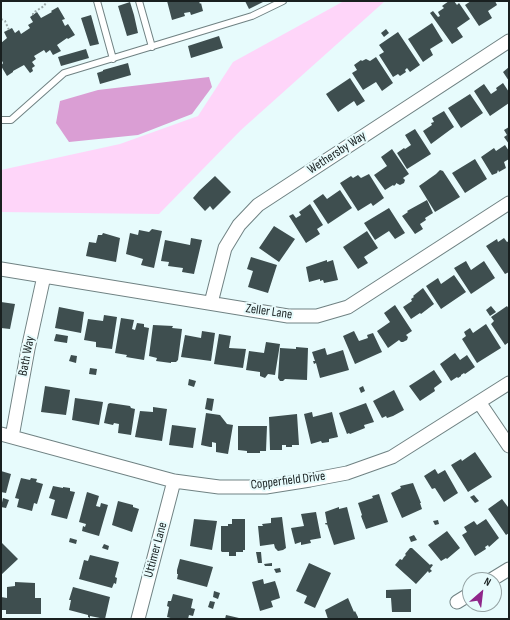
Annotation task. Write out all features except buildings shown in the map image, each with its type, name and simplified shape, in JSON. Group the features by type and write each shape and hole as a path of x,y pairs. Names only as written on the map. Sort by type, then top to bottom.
{"street":[{"name":"Wethersby Way","path":"211,303 225,248 239,225 258,205 509,41"},
{"name":"Zeller Lane","path":"1,270 288,316 317,316 348,307 509,203"},
{"name":"Bath Way","path":"7,435 44,276"},
{"name":"Copperfield Drive","path":"7,435 174,481 219,487 266,487 347,473 392,456 509,383"},
{"path":"479,402 509,446"},
{"name":"Uttimer Lane","path":"138,619 174,481"},
{"path":"457,602 462,599"}],"lane":[{"path":"97,1 113,59"},
{"path":"139,1 152,47"},
{"path":"1,120 11,120 64,73 252,16 283,1"}],"path":[{"path":"33,15 32,13 44,6 47,1"},
{"path":"1,19 5,21 9,30"}],"shaded area":[{"path":"344,1 385,1 241,130 159,214 1,212 1,170 120,144 198,116 233,62"},
{"path":"209,77 212,87 192,114 138,135 69,142 56,123 60,101 98,90"}]}
